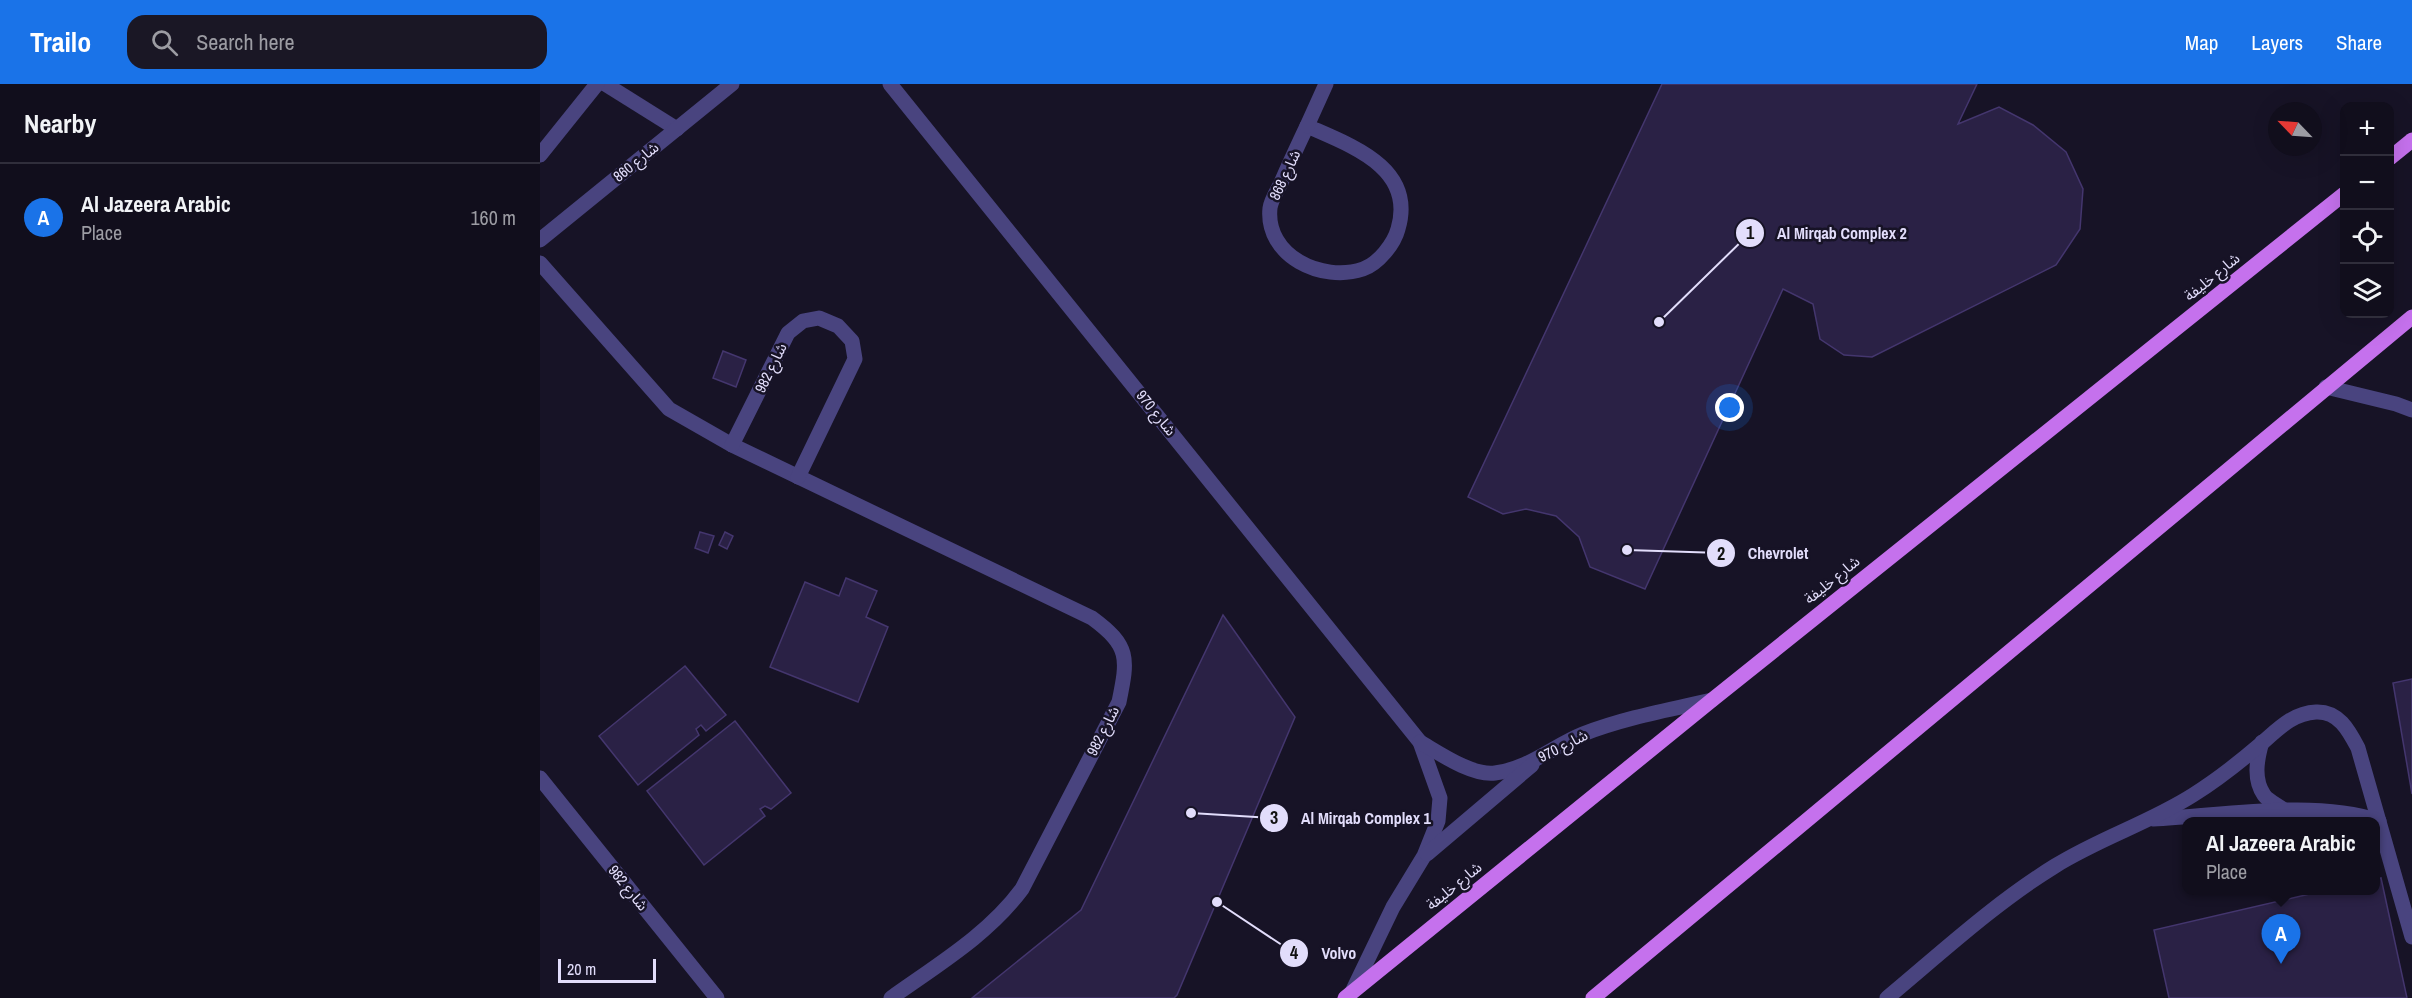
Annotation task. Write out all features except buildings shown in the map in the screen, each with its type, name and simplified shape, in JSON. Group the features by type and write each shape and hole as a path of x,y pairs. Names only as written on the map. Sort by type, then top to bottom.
{"main road":[{"path":"2392,156 2412,140"},
{"name":"شارع خليفة","path":"1349,995 1712,700 2340,197"},
{"path":"1593,998 2412,317"}],"street":[{"path":"540,155 597,84"},
{"path":"605,84 677,129"},
{"name":"شارع 860","path":"540,240 732,84"},
{"name":"شارع 970","path":"890,84 1420,742 1440,798 1438,821 1424,856 1393,907 1349,995"},
{"name":"شارع 868","path":"1307,126 1366,153 1392,177 1398,190 1402,215 1396,238 1380,257 1365,268 1343,273 1308,267 1277,244 1270,229 1270,206 1326,84"},
{"name":"شارع 982","path":"540,263 669,408 732,445 1092,618 1112,633 1122,649 1125,671 1119,702 1022,889 1006,910 978,935 891,998"},
{"name":"شارع 982","path":"732,445 788,333 803,321 819,318 838,326 852,341 855,359 798,477"},
{"path":"2326,387 2412,410"},
{"name":"شارع 970","path":"1420,742 1451,760 1472,769 1494,774 1542,758 1580,735 1611,724 1712,700"},
{"path":"1887,998 1985,917 2054,866 2102,839 2150,819 2194,794 2280,726 2300,716 2317,711 2334,716 2346,726 2358,748 2378,817"},
{"path":"2262,742 2256,761 2258,781 2265,796 2284,810"},
{"path":"1424,856 1542,758"},
{"name":"شارع 982","path":"540,778 717,998"},
{"path":"2150,819 2284,810 2348,813 2364,817"},
{"path":"2380,825 2412,937"}],"place":[{"name":"Al Mirqab Complex 2","path":"1659,322"},
{"name":"Chevrolet","path":"1627,550"},
{"name":"Al Mirqab Complex 1","path":"1191,813"},
{"name":"Volvo","path":"1217,902"},
{"name":"Al Jazeera Arabic","path":"2281,964"}]}
